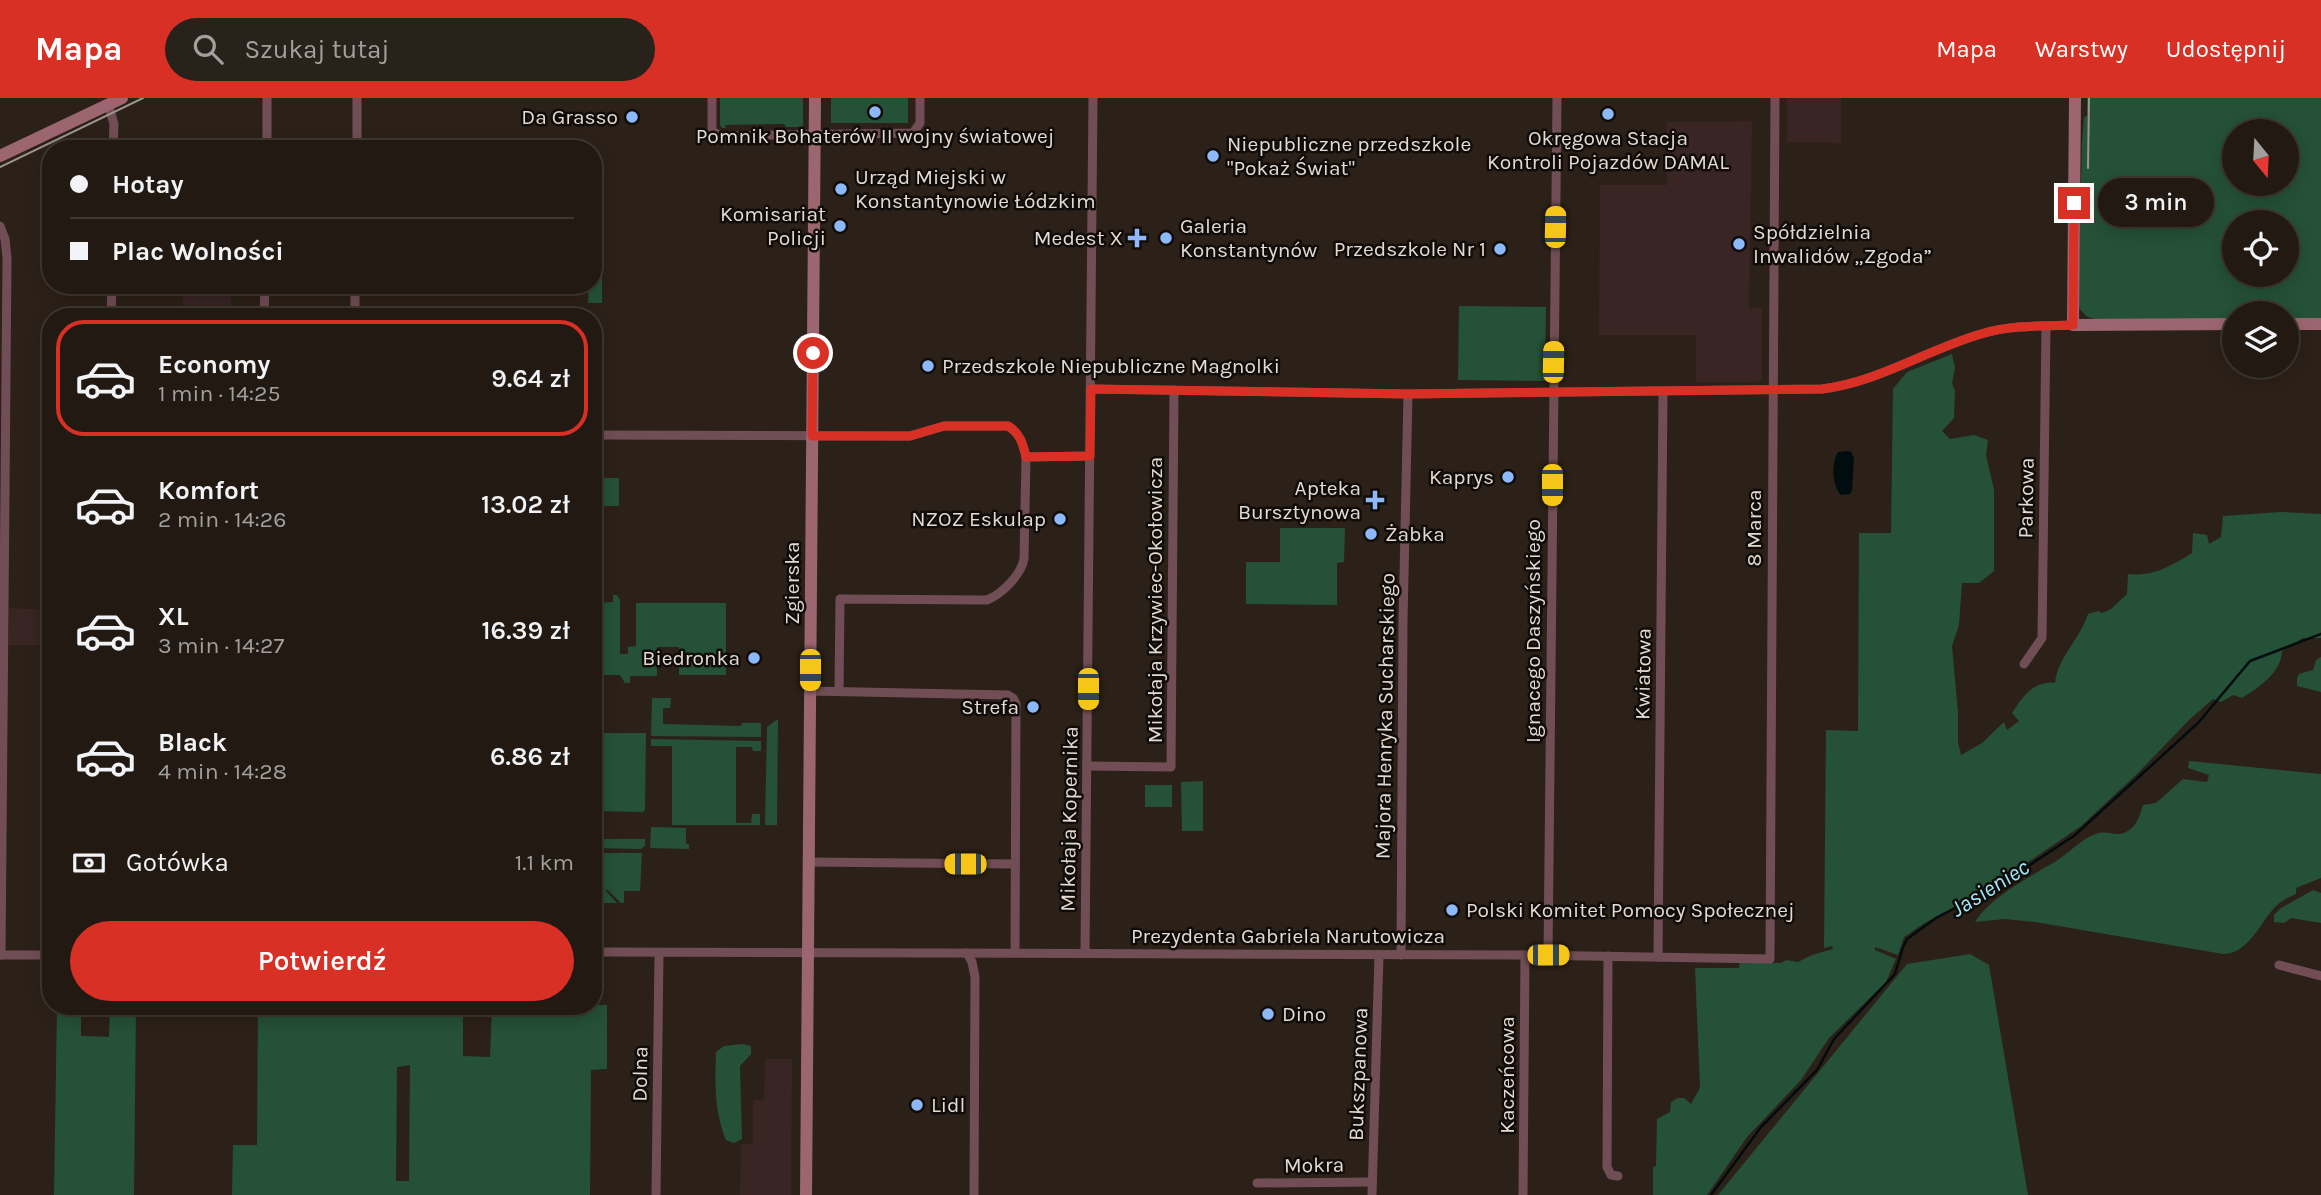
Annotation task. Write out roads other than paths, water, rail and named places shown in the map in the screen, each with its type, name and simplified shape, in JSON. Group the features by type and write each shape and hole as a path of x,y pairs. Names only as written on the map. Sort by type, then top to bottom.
{"main road":[{"path":"0,156 122,98"},
{"name":"Zgierska","path":"806,1195 815,98"},
{"path":"2075,98 2073,325 2222,324"},
{"path":"2299,324 2321,324"}],"street":[{"path":"267,98 267,140"},
{"path":"357,98 357,140"},
{"path":"712,98 712,131 721,136 913,133 920,123 920,98"},
{"name":"Mikołaja Kopernika","path":"1085,953 1093,98"},
{"name":"Ignacego Daszyńskiego","path":"1548,955 1557,98"},
{"name":"8 Marca","path":"1770,958 1775,98"},
{"path":"108,104 114,124 113,140"},
{"path":"0,226 5,239 7,258 1,955 42,955"},
{"path":"1091,389 1408,394 1822,389 1857,383 1979,334 2011,327 2073,325"},
{"name":"Parkowa","path":"2024,664 2042,638 2046,326"},
{"name":"Mikołaja Krzywiec-Okołowicza","path":"1087,766 1171,767 1174,390"},
{"name":"Kwiatowa","path":"1658,957 1663,391"},
{"name":"Majora Henryka Sucharskiego","path":"1401,955 1403,621 1408,394"},
{"path":"602,435 910,436 944,426 1008,426 1014,429 1022,440 1026,457 1024,559 1020,570 1006,587 987,600 840,599 839,691"},
{"path":"1026,457 1090,456"},
{"path":"810,691 1008,695 1013,698 1016,704 1014,953"},
{"path":"809,862 1015,864"},
{"name":"Prezydenta Gabriela Narutowicza","path":"602,952 1525,954 1770,958"},
{"name":"Dolna","path":"656,1195 659,953"},
{"path":"967,953 975,977 974,1195"},
{"name":"Kaczeńcowa","path":"1523,1195 1525,954"},
{"name":"Bukszpanowa","path":"1372,1195 1379,955"},
{"path":"1608,956 1607,1167 1611,1175 1618,1176"},
{"path":"2279,965 2321,976"},
{"name":"Mokra","path":"1257,1184 1372,1182"}],"waterway":[{"name":"Jasieniec","path":"1711,1195 1761,1127 1817,1070 1834,1039 1895,974 1907,939 1936,918 2001,884 2075,835 2198,723 2250,661 2321,634"}],"tram line":[{"path":"56,140 143,98"},
{"path":"2088,168 2089,98"},
{"path":"0,167 42,147"}],"place":[{"name":"Pomnik Bohaterów II wojny światowej","path":"875,112"},
{"name":"Okręgowa Stacja Kontroli Pojazdów DAMAL","path":"1608,114"},
{"name":"Da Grasso","path":"632,117"},
{"name":"Niepubliczne przedszkole \"Pokaż Świat\"","path":"1213,156"},
{"name":"Urząd Miejski w Konstantynowie Łódzkim","path":"841,189"},
{"name":"Komisariat Policji","path":"840,226"},
{"name":"Medest X","path":"1137,238"},
{"name":"Galeria Konstantynów","path":"1166,238"},
{"name":"Spółdzielnia Inwalidów „Zgoda”","path":"1739,244"},
{"name":"Przedszkole Nr 1","path":"1500,249"},
{"name":"Przedszkole Niepubliczne Magnolki","path":"928,366"},
{"name":"Kaprys","path":"1508,477"},
{"name":"Apteka Bursztynowa","path":"1375,500"},
{"name":"NZOZ Eskulap","path":"1060,519"},
{"name":"Żabka","path":"1371,534"},
{"name":"Biedronka","path":"754,658"},
{"name":"Strefa","path":"1033,707"},
{"name":"Polski Komitet Pomocy Społecznej","path":"1452,910"},
{"name":"Dino","path":"1268,1014"},
{"name":"Lidl","path":"917,1105"}]}
